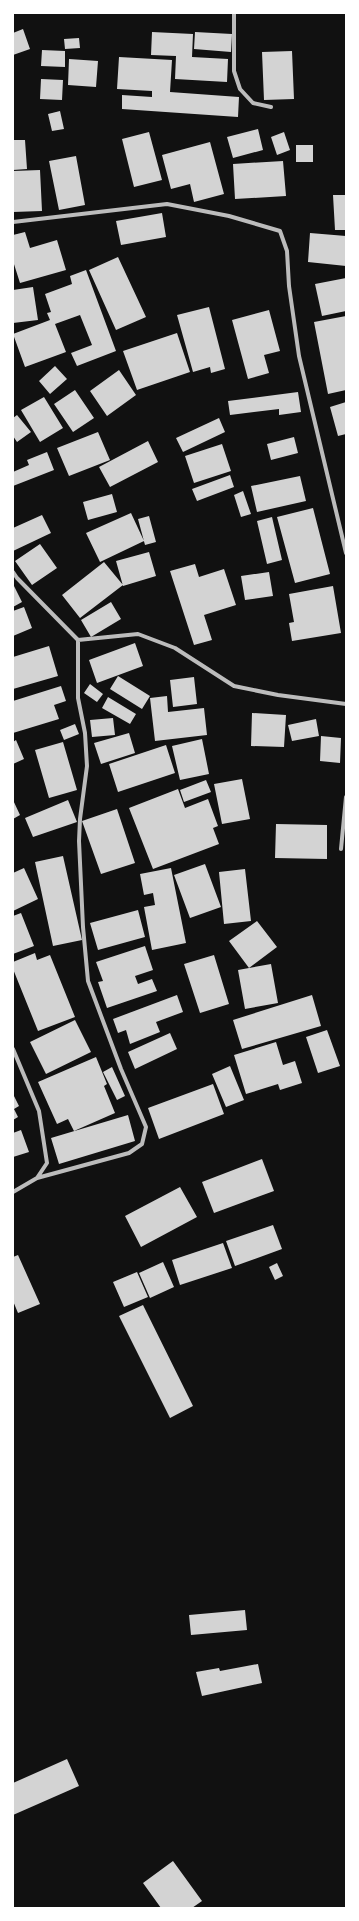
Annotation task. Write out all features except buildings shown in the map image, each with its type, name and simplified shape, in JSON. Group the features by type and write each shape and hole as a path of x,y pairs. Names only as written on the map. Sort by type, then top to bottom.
{"street":[{"path":"234,13 234,71 240,89 253,103 271,107"},
{"path":"13,222 167,204 228,216 280,231 287,251 289,286 299,356 346,553"},
{"path":"13,572 17,578 78,640 78,698 85,733 88,766 80,819 83,927 88,981 121,1069 146,1127 142,1144 129,1153 37,1178 13,1192"},
{"path":"78,640 138,634 175,648 234,686 278,695 346,704"},
{"path":"341,849 346,797"},
{"path":"13,1049 40,1112 47,1164 37,1178"}]}
